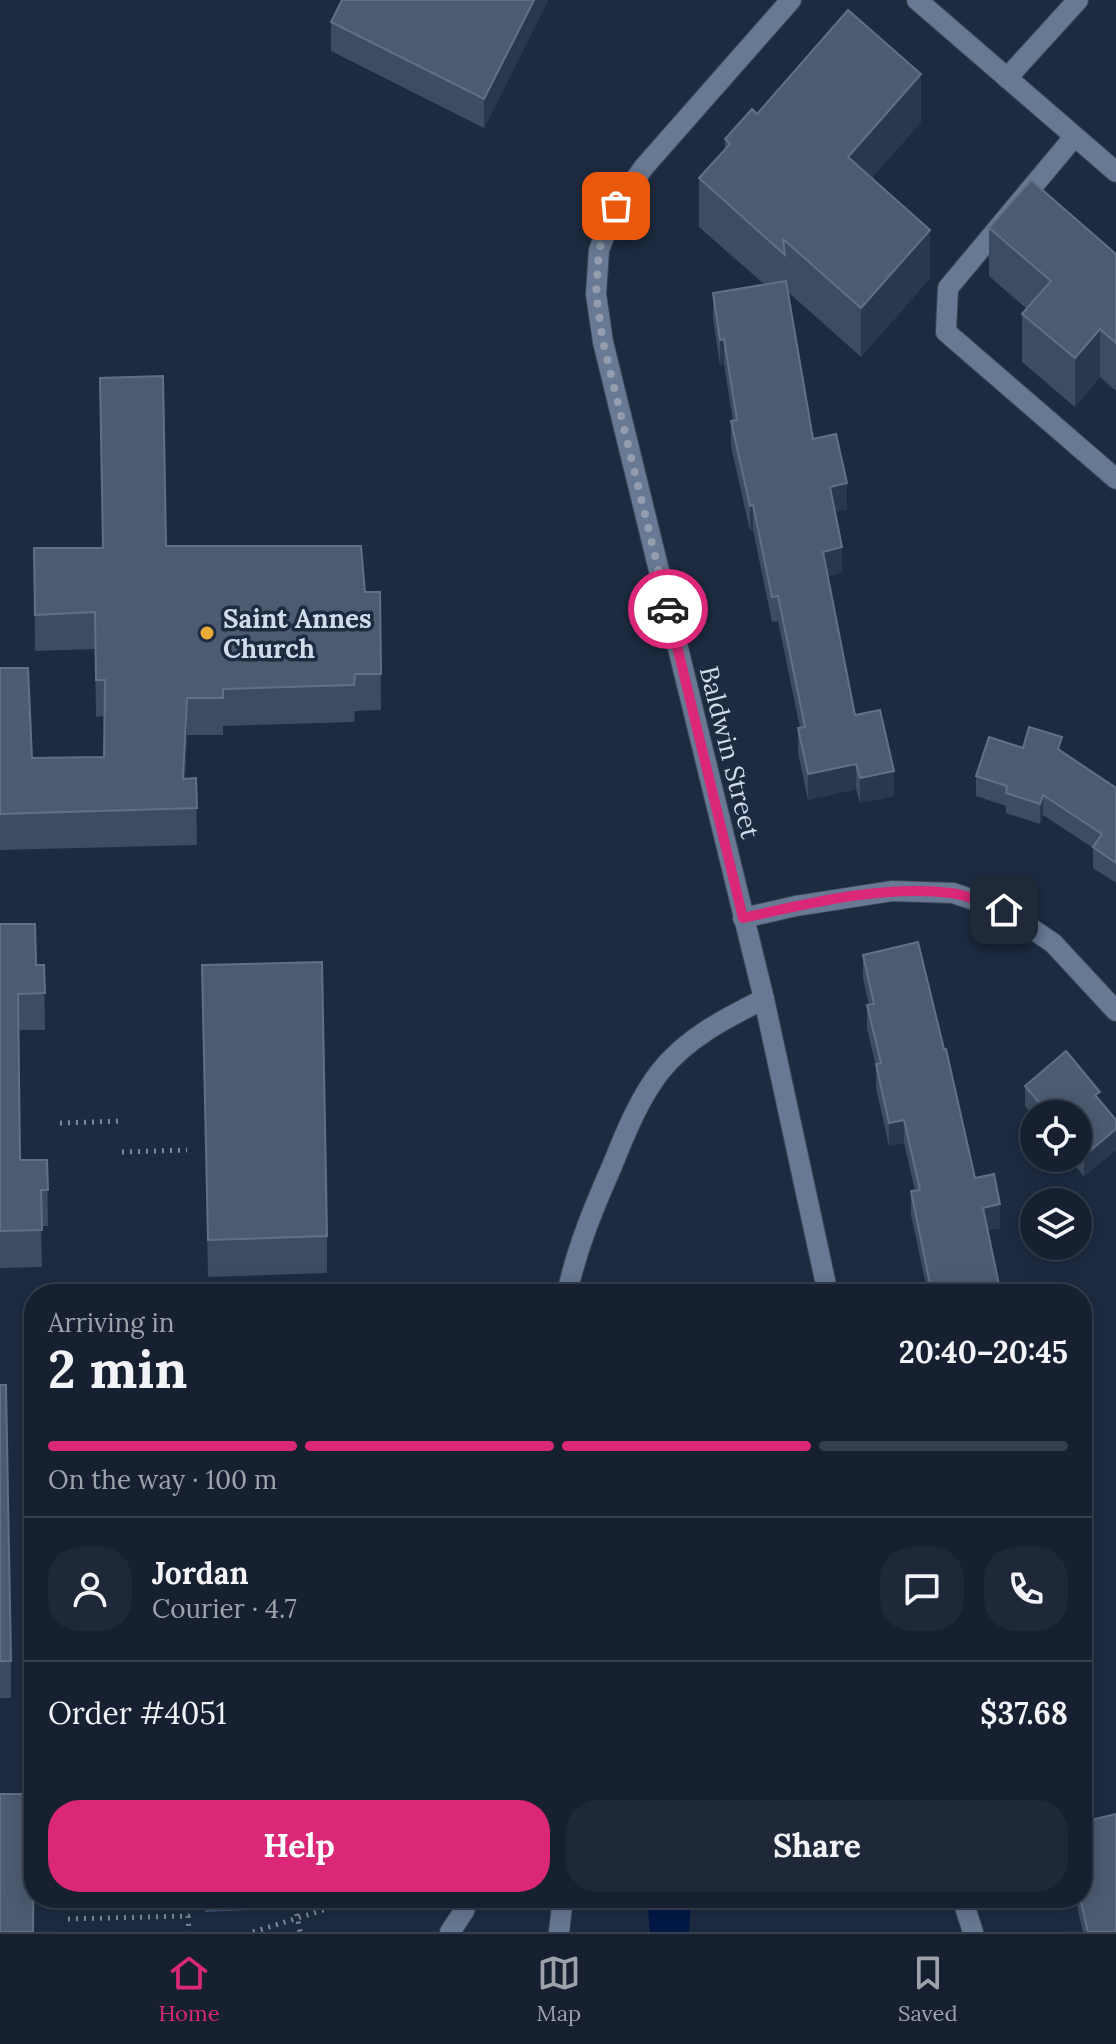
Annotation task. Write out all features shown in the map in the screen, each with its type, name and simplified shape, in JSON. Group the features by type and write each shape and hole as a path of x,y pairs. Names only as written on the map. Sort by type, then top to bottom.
{"street":[{"name":"Baldwin Street","path":"791,0 644,167 616,206 599,250 596,294 603,342 764,999 826,1284"},
{"path":"917,0 1116,172"},
{"path":"1007,78 1078,0"},
{"path":"1074,137 948,288 946,332 1116,479"},
{"path":"743,918 892,891 953,893 1004,910 1053,943 1116,1011"},
{"path":"570,1284 599,1197 632,1117 660,1072 719,1021 764,999"},
{"path":"450,1932 465,1908"},
{"path":"559,1932 562,1908"},
{"path":"965,1908 973,1932"}],"path":[{"path":"60,1123 121,1121"},
{"path":"122,1152 187,1150"},
{"path":"296,1908 300,1932"},
{"path":"253,1932 332,1908"},
{"path":"68,1919 188,1916 189,1932"}],"shaded area":[{"path":"205,1908 291,1908 205,1912"},
{"path":"648,1908 690,1908 689,1932 650,1932"}],"building":[{"path":"342,0 534,0 484,99 331,22"},
{"path":"848,10 921,74 848,157 930,230 861,308 783,239 785,255 699,178 730,144 725,139 752,109 757,114"},
{"path":"1031,180 1116,254 1116,343 1100,329 1075,358 1022,314 1051,281 989,228"},
{"path":"786,281 813,439 836,434 847,483 830,487 842,547 823,552 855,715 880,710 894,771 860,778 856,764 808,774 798,728 805,727 778,596 772,597 731,421 737,420 713,293"},
{"name":"Saint Annes Church","path":"163,376 166,546 361,546 365,592 380,592 381,674 355,674 354,685 223,689 223,698 187,698 183,779 196,778 197,808 0,814 0,668 28,668 32,758 104,757 105,680 96,680 95,612 35,615 34,548 103,548 100,378"},
{"path":"1029,727 1062,737 1058,749 1116,788 1116,863 1093,847 1102,834 1043,795 1040,804 1006,793 1007,786 976,776 989,737 1023,748"},
{"path":"0,924 35,924 36,965 44,965 45,993 18,994 20,1160 47,1160 48,1190 41,1190 42,1230 0,1231"},
{"path":"918,942 975,1178 994,1174 1000,1204 983,1208 999,1284 930,1284 911,1191 920,1190 904,1120 889,1123 876,1064 881,1063 867,1005 874,1004 863,955"},
{"path":"322,962 327,1236 208,1240 202,965"},
{"path":"1066,1051 1100,1092 1095,1095 1116,1120 1116,1129 1092,1149 1092,1100 1037,1100 1025,1086"},
{"path":"0,1385 6,1385 11,1661 0,1661"},
{"path":"0,1794 24,1794 24,1908 33,1908 33,1932 0,1932"},
{"path":"1116,1814 1116,1932 1088,1932 1082,1908 1092,1908 1092,1820"}],"way so far":[{"path":"616,206 599,250 596,294 603,342 668,609"}],"place":[{"name":"Saint Annes Church","path":"207,633"}],"route":[{"path":"668,609 743,918 892,891 953,893 1004,910"}]}
